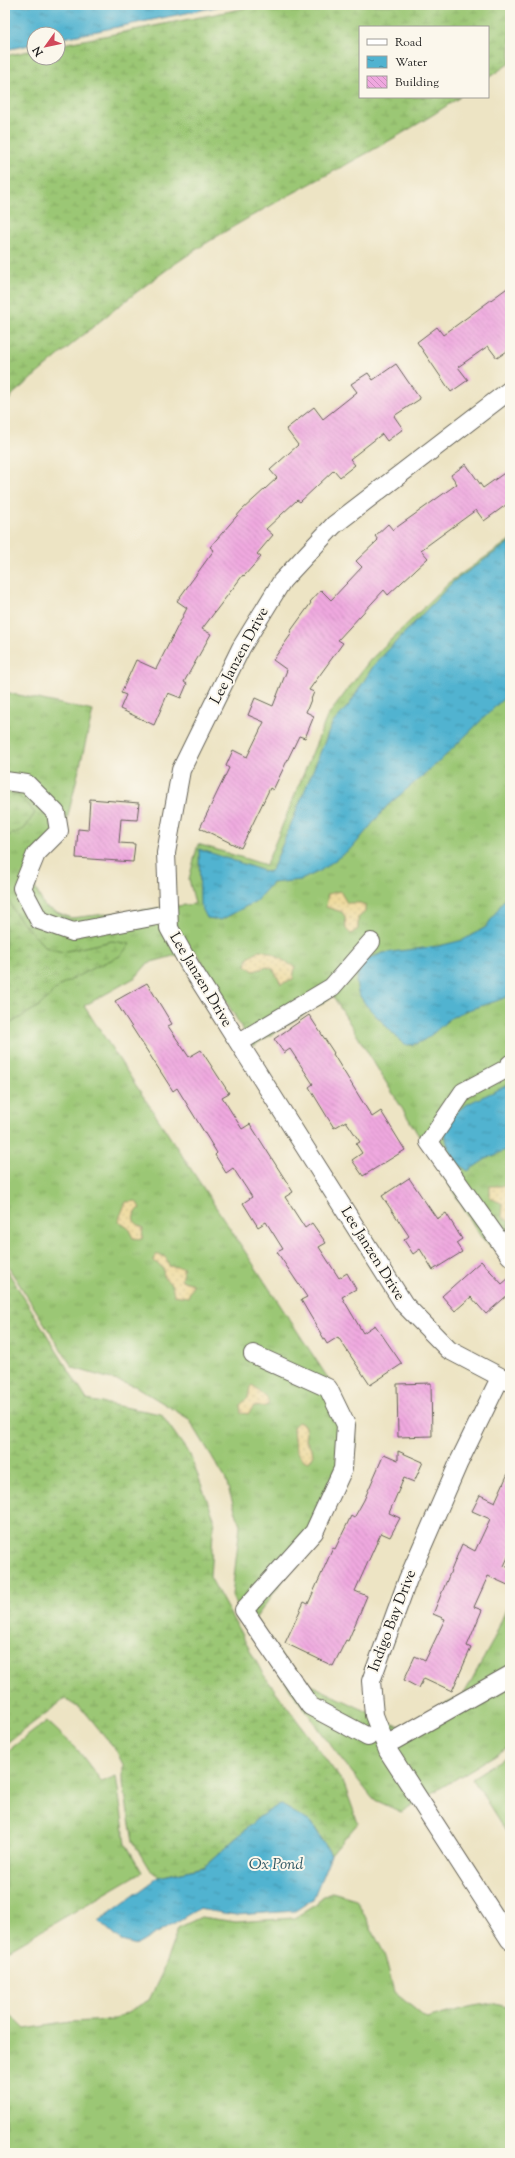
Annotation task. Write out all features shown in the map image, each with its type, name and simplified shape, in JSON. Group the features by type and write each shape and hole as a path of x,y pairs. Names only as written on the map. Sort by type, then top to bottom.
{"street":[{"name":"Lee Janzen Drive","path":"505,1380 449,1350 404,1304 189,964 169,928 166,853 181,770 241,648 282,581 334,525 510,390"},
{"path":"5,781 27,784 56,813 59,831 36,854 22,888 39,920 73,932 162,915"},
{"path":"243,1040 332,987 371,942"},
{"path":"510,1064 506,1069 463,1092 429,1142 510,1256"},
{"path":"253,1354 328,1388 346,1425 343,1469 314,1532 244,1610 310,1706 368,1737"},
{"name":"Indigo Bay Drive","path":"505,1380 459,1462 408,1578 370,1681 374,1715 388,1751 510,1940"},
{"path":"395,1740 510,1675"}],"green space":[{"path":"261,5 510,5 510,63 489,77 489,26 359,26 359,98 458,98 402,134 251,216 193,251 166,270 88,331 13,394 5,406 5,56 26,52 26,66 66,66 66,43"},
{"path":"510,540 510,1263 481,1237 333,996 253,1046 195,950 148,963 136,977 84,1006 345,1404 357,1441 341,1489 314,1537 255,1619 296,1678 400,1727 464,1694 493,1641 510,1599 510,1746 401,1812 373,1799 332,1747 251,1635 232,1595 240,1525 225,1478 189,1419 135,1386 73,1368 5,1262 5,692 93,711 61,845 41,866 34,886 45,907 71,918 195,904 189,879 198,844 266,865 327,717 370,660 451,581"},
{"path":"5,792 19,797 26,802 35,813 24,829 5,837"},
{"path":"5,892 16,915 45,947 62,952 112,941 130,944 120,956 93,968 60,986 39,1006 5,1027"},
{"name":"Ox Pond","path":"5,1267 87,1400 161,1414 190,1455 214,1518 210,1577 263,1674 344,1784 358,1823 331,1855 312,1823 259,1817 204,1867 159,1877 149,1869 133,1842 123,1783 123,1765 116,1750 85,1712 65,1699 5,1744"},
{"path":"47,1721 77,1749 102,1782 116,1776 126,1844 142,1872 5,1952 5,1753"},
{"path":"510,1754 510,1838 472,1778"},
{"path":"332,1892 356,1899 384,1953 394,1992 427,2019 468,2007 492,2003 510,2008 510,2153 5,2153 5,2009 25,2029 70,2022 113,2020 149,2000 162,1973 178,1928 201,1917 236,1922 294,1918 317,1904 321,1897"}],"sand":[{"path":"340,891 347,903 360,903 365,905 365,912 358,918 358,929 351,934 346,929 345,917 342,912 326,907 328,894"},
{"path":"260,950 274,955 295,967 293,979 281,984 273,969 267,967 254,971 246,966 248,957"},
{"path":"490,1186 506,1186 510,1199 510,1222 502,1217 503,1204 490,1198"},
{"path":"136,1201 140,1208 135,1214 134,1219 136,1223 143,1228 142,1239 133,1238 128,1228 118,1221 126,1202"},
{"path":"155,1255 161,1255 166,1258 169,1266 184,1268 181,1280 193,1284 188,1297 174,1295 172,1285 164,1278 163,1268 154,1261"},
{"path":"252,1385 267,1398 269,1404 263,1407 254,1406 248,1414 241,1413 240,1405 248,1398 250,1387"},
{"path":"298,1422 304,1425 306,1432 305,1439 312,1449 313,1456 309,1462 300,1457 296,1448 293,1427"}],"water":[{"path":"5,5 226,5 66,37 66,26 26,26 26,46 5,50"},
{"path":"510,542 510,692 441,760 387,806 353,847 320,871 301,880 272,883 256,901 221,920 207,918 200,904 199,849 267,872 272,870 332,724 349,705 374,665 453,582"},
{"path":"510,882 510,995 458,1014 424,1040 411,1045 404,1045 366,1005 358,993 356,981 359,971 366,960 383,953 439,946 463,940 486,927 504,900"},
{"path":"510,1083 510,1148 486,1159 468,1171 456,1160 448,1146 445,1133 448,1122 455,1113 477,1099"},
{"name":"Ox Pond","path":"280,1804 312,1823 331,1855 313,1899 295,1911 236,1915 198,1909 137,1945 121,1941 99,1921 159,1877 204,1867 259,1817"}],"building":[{"path":"510,286 510,349 497,358 488,346 458,367 468,380 451,392 417,342 437,327 443,335"},
{"path":"396,364 420,399 394,416 403,429 387,441 382,434 350,459 355,465 340,477 334,470 300,502 297,500 266,529 273,535 257,554 261,557 244,576 243,575 202,629 211,634 184,682 187,684 181,698 168,693 154,725 120,709 126,695 121,693 136,660 156,669 187,608 177,601 214,550 210,547 242,510 277,478 270,470 298,445 286,429 314,407 323,419 357,392 351,384 368,373 373,380"},
{"path":"466,464 483,488 510,469 510,502 484,521 476,510 421,550 428,558 388,595 384,590 338,640 343,643 309,690 314,692 306,712 314,716 305,738 299,736 273,790 270,788 241,848 200,828 229,768 226,766 233,750 247,757 264,722 248,715 255,698 273,706 287,670 273,660 292,633 290,632 311,603 310,602 321,590 331,600 362,567 356,561 378,540 375,536 388,524 393,530 457,484 451,475"},
{"path":"90,799 139,803 137,820 121,819 119,843 135,844 133,862 76,858 78,829 88,830"},
{"path":"147,983 172,1024 168,1026 189,1057 201,1050 229,1093 222,1097 242,1129 250,1124 293,1192 285,1197 305,1228 312,1223 326,1243 319,1247 339,1278 347,1273 356,1289 342,1297 363,1333 375,1325 402,1364 370,1385 338,1337 327,1344 301,1300 307,1297 277,1252 283,1249 266,1222 258,1227 243,1203 252,1197 233,1168 226,1173 215,1155 217,1153 177,1088 173,1091 115,1001"},
{"path":"309,1015 334,1053 333,1054 372,1117 381,1111 405,1150 363,1176 352,1160 362,1153 356,1144 360,1142 346,1121 334,1128 309,1087 313,1084 290,1049 284,1053 274,1039"},
{"path":"409,1178 437,1219 446,1213 462,1239 456,1243 462,1252 433,1270 420,1249 413,1254 404,1240 409,1236 382,1196"},
{"path":"481,1261 502,1284 510,1277 510,1293 486,1314 471,1297 455,1311 442,1296"},
{"path":"431,1383 432,1436 398,1437 397,1384"},
{"path":"398,1451 423,1462 414,1482 404,1478 389,1513 400,1518 390,1537 381,1533 355,1591 367,1596 348,1641 346,1640 333,1666 285,1643 304,1602 308,1604 333,1548 335,1549 351,1516 354,1518 364,1500 384,1454 398,1460"},
{"path":"510,1469 510,1553 504,1566 510,1568 510,1586 488,1576 474,1607 482,1610 467,1646 471,1648 452,1691 424,1678 419,1688 404,1680 415,1656 425,1661 445,1619 433,1614 462,1544 475,1551 490,1519 472,1511 480,1495 495,1502"}]}
